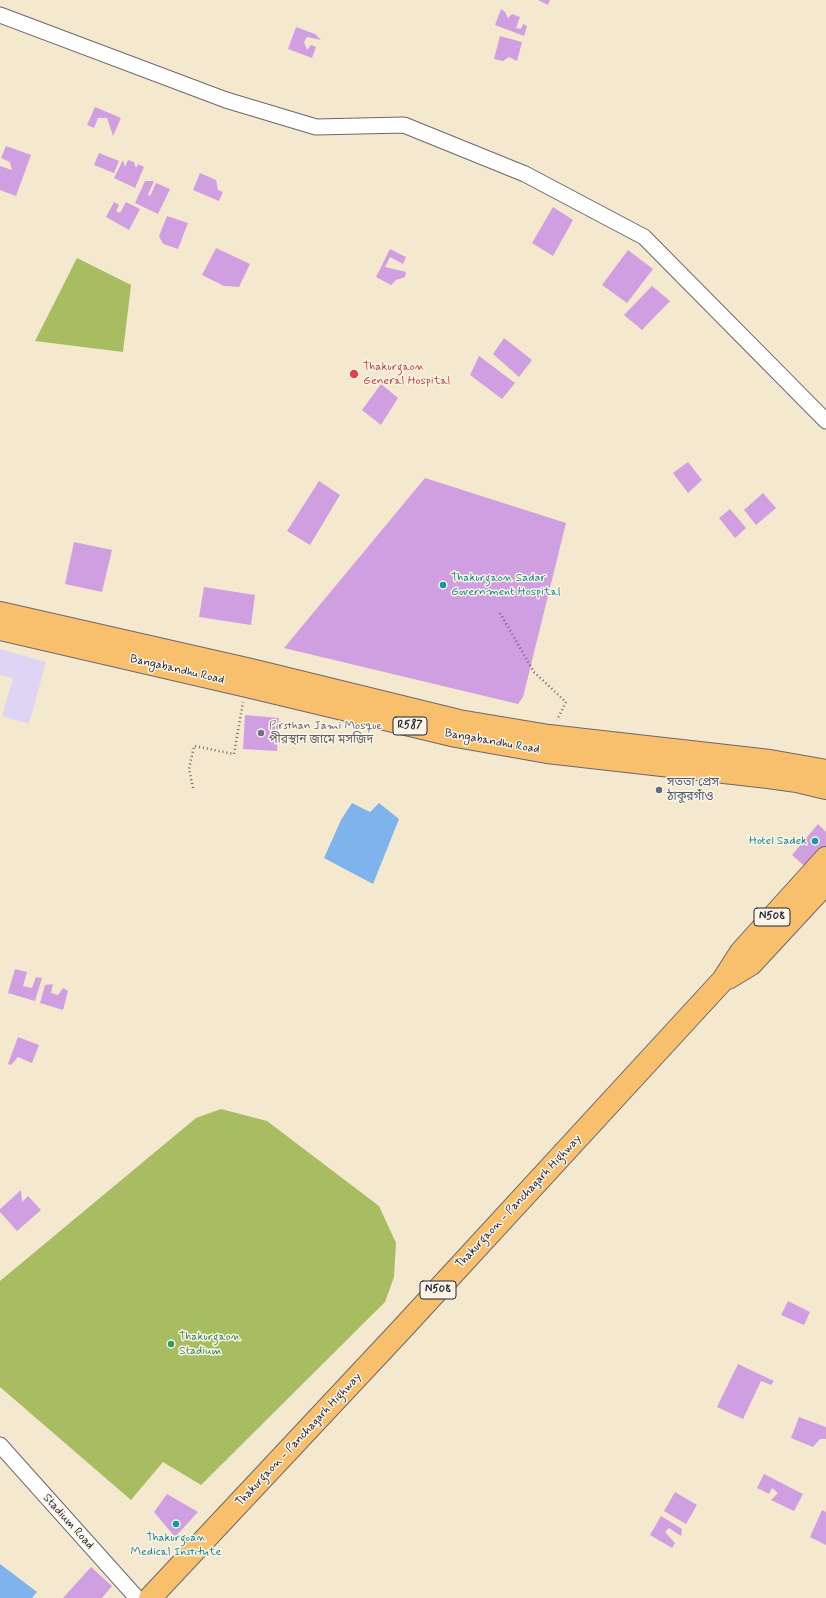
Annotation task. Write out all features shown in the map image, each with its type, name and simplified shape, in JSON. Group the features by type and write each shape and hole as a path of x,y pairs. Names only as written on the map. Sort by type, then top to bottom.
{"main road":[{"name":"Bangabandhu Road","path":"0,613 251,670 459,721 549,736 770,761 826,771"},
{"name":"Bangabandhu Road","path":"0,629 456,736 547,752 768,777 797,781 826,788"},
{"name":"Thakurgaon - Panchagarh Highway","path":"150,1598 401,1330 723,980 741,952 826,858"},
{"name":"Thakurgaon - Panchagarh Highway","path":"723,980 751,964 826,883"}],"street":[{"path":"0,15 226,100 316,126 404,125 525,174 644,237 826,421"},
{"name":"Stadium Road","path":"0,1445 137,1598"}],"path":[{"path":"500,613 534,672 566,702 549,736"},
{"path":"193,788 189,769 194,746 234,754 239,720 247,686"}],"shaded area":[{"path":"0,649 46,662 29,724 2,716 13,678 0,675"}],"green space":[{"path":"77,258 131,285 123,352 35,341"},
{"name":"Thakurgaon Stadium","path":"221,1109 267,1121 379,1206 396,1243 394,1277 385,1302 201,1485 163,1462 131,1500 0,1387 0,1281 196,1118"}],"water":[{"path":"352,803 370,812 379,803 399,819 373,884 324,858 341,820"},
{"path":"0,1564 37,1592 32,1598 0,1598"}],"building":[{"path":"538,0 550,0 548,5"},
{"path":"501,9 505,12 508,18 512,14 520,17 516,28 521,29 523,24 527,26 524,36 495,25"},
{"path":"296,27 315,34 321,40 307,37 304,42 307,50 311,45 316,47 312,58 288,49"},
{"path":"500,36 522,42 517,61 509,57 503,61 494,59"},
{"path":"95,107 121,118 113,136 107,118 98,118 94,128 87,125"},
{"path":"6,146 31,155 16,196 0,190 0,166 12,170 10,162 1,158"},
{"path":"99,153 119,161 114,173 94,165"},
{"path":"123,160 125,167 128,160 134,162 136,168 138,164 144,167 135,188 114,178"},
{"path":"200,173 216,180 218,190 223,192 219,201 193,190"},
{"path":"145,181 154,181 148,195 150,196 156,183 170,189 158,214 135,203"},
{"path":"114,202 119,205 116,211 120,213 126,202 140,209 129,230 106,217"},
{"path":"553,207 573,220 553,256 532,243"},
{"path":"167,216 188,223 178,249 163,244 159,236"},
{"path":"216,248 250,264 239,287 224,286 202,275"},
{"path":"390,249 406,257 403,264 390,257 385,267 406,272 405,277 396,280 391,285 376,277"},
{"path":"628,250 653,269 627,303 602,285"},
{"path":"652,286 670,301 642,330 624,315"},
{"path":"504,338 532,360 519,377 493,354"},
{"path":"479,356 515,383 502,399 470,375"},
{"path":"381,384 398,398 381,425 362,410"},
{"path":"688,462 702,480 688,493 673,473"},
{"name":"Thakurgaon Sadar Government Hospital","path":"425,478 566,523 523,697 518,704 284,648"},
{"path":"319,481 340,495 310,545 287,531"},
{"path":"763,493 776,508 756,525 744,510"},
{"path":"730,509 746,528 735,538 719,518"},
{"path":"74,542 112,550 102,592 65,584"},
{"path":"204,587 255,595 251,625 199,617"},
{"name":"Pirsthan Jami Mosque পীরস্থান জামে মসজিদ","path":"245,715 279,718 277,751 243,749"},
{"name":"Hotel Sadek","path":"818,824 826,832 826,850 810,871 792,855"},
{"path":"15,969 27,972 23,986 32,988 36,977 42,978 35,1001 8,993"},
{"path":"53,984 51,993 58,995 63,988 68,991 63,1010 40,1003 45,985"},
{"path":"18,1037 39,1045 32,1063 18,1057 11,1065 8,1064"},
{"path":"21,1190 22,1202 28,1196 41,1210 17,1231 0,1212 0,1209"},
{"path":"788,1301 810,1312 804,1325 781,1315"},
{"path":"738,1364 774,1381 771,1385 761,1381 743,1419 717,1407"},
{"path":"799,1417 826,1427 826,1439 820,1439 813,1447 791,1438"},
{"path":"764,1474 803,1494 794,1511 771,1500 778,1493 772,1488 769,1494 757,1488"},
{"path":"675,1492 697,1505 686,1524 664,1511"},
{"name":"Thakurgoan Medical Institute","path":"167,1494 198,1512 175,1537 154,1512"},
{"path":"822,1510 826,1512 826,1545 810,1537"},
{"path":"661,1516 682,1529 681,1536 669,1528 665,1532 675,1543 672,1548 650,1535"},
{"path":"91,1567 112,1586 102,1598 63,1598"}],"place":[{"name":"Thakurgaon General Hospital","path":"354,374"},
{"name":"Thakurgaon Sadar Government Hospital","path":"443,585"},
{"name":"Pirsthan Jami Mosque পীরস্থান জামে মসজিদ","path":"261,733"},
{"name":"সততা প্রেস ঠাকুরগাঁও","path":"659,790"},
{"name":"Hotel Sadek","path":"815,841"},
{"name":"Thakurgaon Stadium","path":"171,1344"},
{"name":"Thakurgoan Medical Institute","path":"176,1524"}]}
